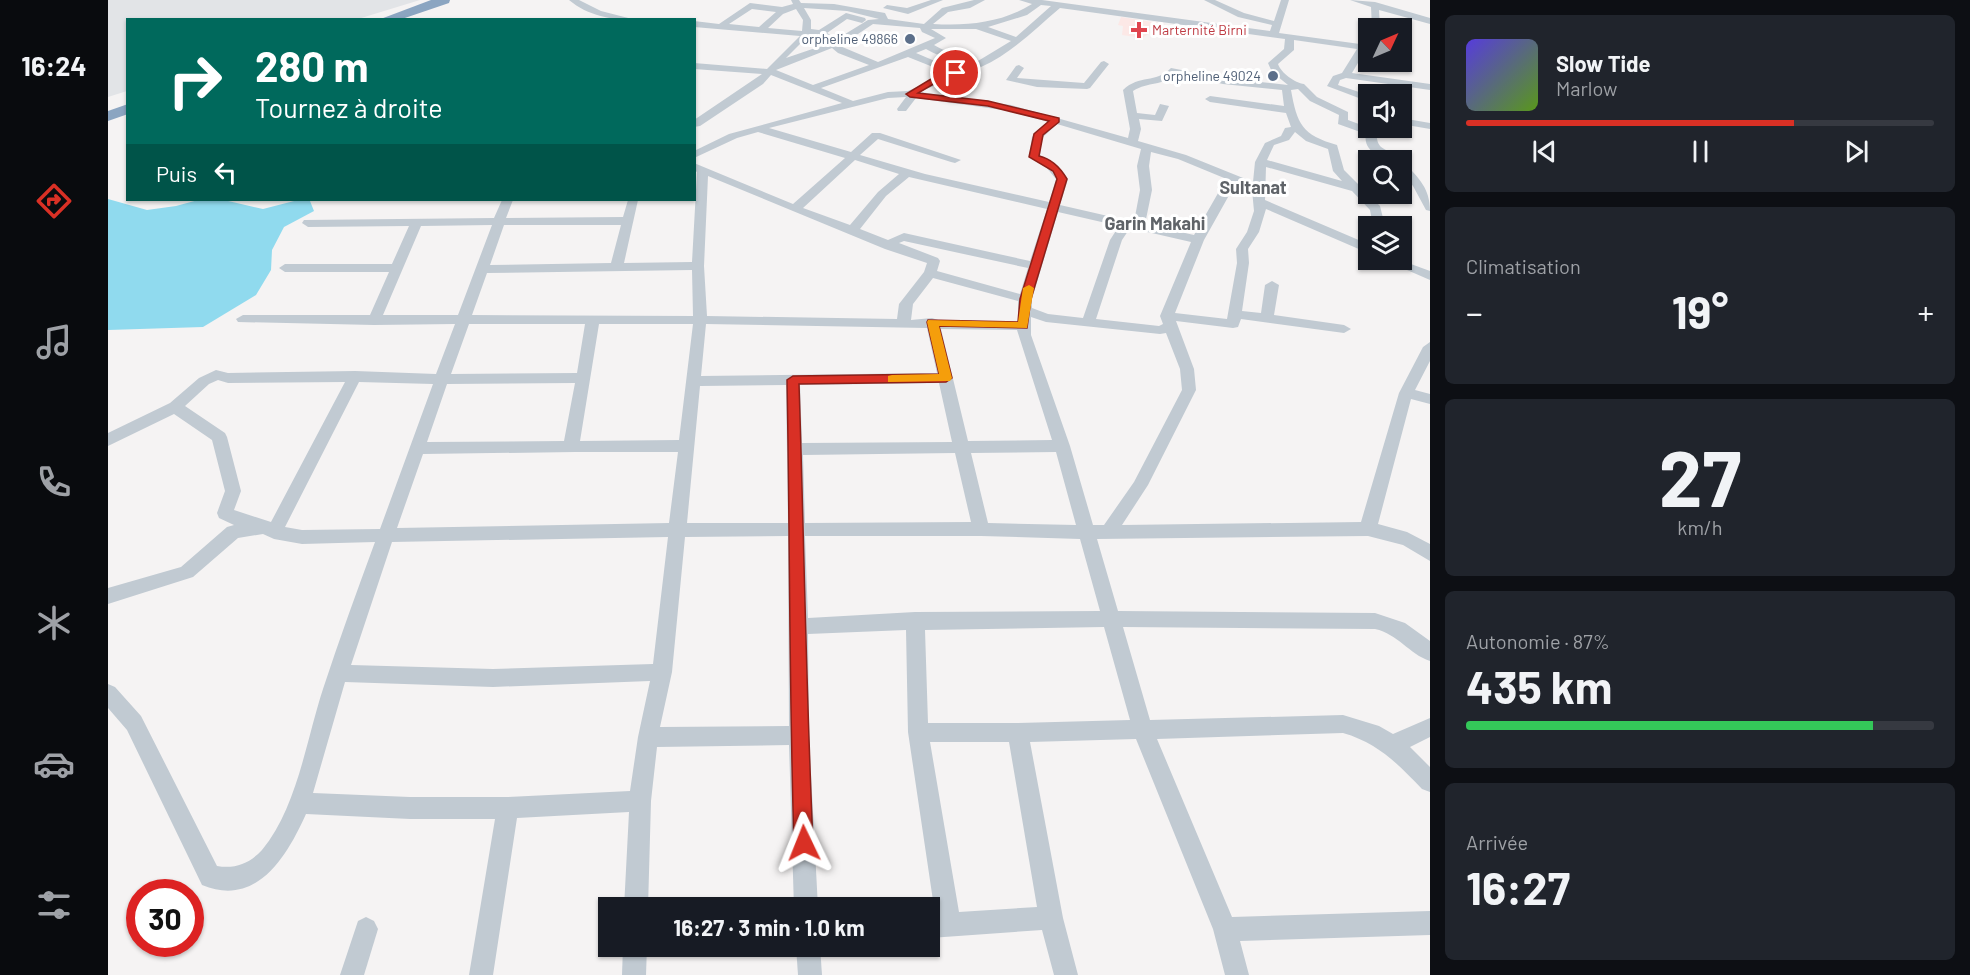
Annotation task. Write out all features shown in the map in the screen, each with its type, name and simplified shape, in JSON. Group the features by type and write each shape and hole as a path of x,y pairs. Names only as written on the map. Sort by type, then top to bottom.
{"highway":[{"path":"390,18 444,0"},
{"path":"399,18 453,0"},
{"path":"108,114 126,108"}],"street":[{"path":"573,0 598,13 622,18"},
{"path":"836,7 846,0"},
{"path":"696,66 774,68 835,44 881,17 894,0"},
{"path":"887,8 908,11 922,2 939,0"},
{"path":"925,26 945,10 967,6 981,0"},
{"path":"1023,0 1058,5 1074,4 1275,29"},
{"path":"1208,0 1290,36 1358,42"},
{"path":"1275,29 1286,0"},
{"path":"1354,0 1403,8 1430,21"},
{"path":"696,24 821,33 849,13 925,26 1003,20 1025,13 1040,2"},
{"path":"696,123 760,82 806,33 807,20 797,3"},
{"path":"761,30 783,10 797,3 836,7 872,22"},
{"path":"910,94 934,81 979,65 1017,40 1058,5"},
{"path":"1375,5 1376,18"},
{"path":"951,34 979,11 967,6"},
{"path":"696,31 722,26 745,7 783,10"},
{"path":"968,22 1017,40"},
{"path":"813,89 909,54 942,38 925,30 925,26"},
{"path":"821,33 842,51 876,65"},
{"path":"1290,36 1290,50 1273,63 1275,70 1303,86"},
{"path":"927,45 945,56 953,55 979,65"},
{"path":"909,54 956,73"},
{"path":"1346,75 1358,55"},
{"path":"697,164 733,136 850,103 888,95 1017,95 1087,86 1104,64"},
{"path":"774,68 813,89 850,103"},
{"path":"1019,68 1011,80 1017,95 1056,120 1210,167 1258,188"},
{"path":"1132,142 1136,134 1126,99 1128,90 1142,82 1164,80 1174,70 1223,81 1332,86 1358,95"},
{"path":"1332,86 1336,78 1346,75 1430,87"},
{"path":"1391,83 1430,97"},
{"path":"1289,110 1303,86"},
{"path":"1303,86 1303,92 1327,108 1344,114 1342,122 1358,126"},
{"path":"902,109 911,99 910,94"},
{"path":"1210,99 1289,110"},
{"path":"1132,115 1158,119 1164,106"},
{"path":"1289,110 1296,129 1319,144 1333,147 1339,171 1376,209 1377,216"},
{"path":"1056,120 1038,134 1034,157 1043,159 1061,174 1062,179 1036,266 1025,312 1024,335 1062,446 1142,728 1225,929 1237,975"},
{"path":"1412,123 1430,126"},
{"path":"760,129 908,172 1198,240"},
{"path":"1169,321 1232,325 1243,263 1242,249 1253,232 1260,202 1258,188 1261,162 1270,143 1285,138 1289,130 1296,129"},
{"path":"795,209 820,189 876,135 955,159"},
{"path":"1088,322 1116,240 1133,224 1146,190 1143,166 1147,146"},
{"path":"1261,162 1355,188"},
{"path":"697,164 795,209 934,261 930,273 906,304 904,322"},
{"path":"636,897 640,801 648,737 662,672 694,381 699,320 697,164"},
{"path":"852,231 882,194 908,172"},
{"path":"1412,177 1430,207"},
{"path":"930,273 1025,312 1046,318 1160,330 1169,321 1198,240 1227,188 1237,180"},
{"path":"108,693 134,723 210,877 227,880 244,876 260,867 276,850 298,803 338,673 385,536 507,201"},
{"path":"617,267 626,221 633,201"},
{"path":"1260,202 1358,245"},
{"path":"308,224 626,221"},
{"path":"374,321 417,222"},
{"path":"889,246 898,237 904,237 1036,266"},
{"path":"482,269 698,266"},
{"path":"285,268 396,268"},
{"path":"1412,269 1430,276"},
{"path":"1267,320 1272,285"},
{"path":"243,319 932,322 1025,312"},
{"path":"1234,314 1344,329"},
{"path":"571,448 593,320"},
{"path":"1109,531 1140,485 1189,390 1187,369 1169,321"},
{"path":"932,322 981,529"},
{"path":"1368,529 1406,393 1430,347"},
{"path":"108,440 176,407 204,381 216,375 228,378 355,376 442,379 584,378"},
{"path":"269,530 355,376"},
{"path":"694,381 946,378"},
{"path":"793,380 799,626 799,735 806,897"},
{"path":"1406,393 1430,399"},
{"path":"176,407 219,437 233,491 225,513 269,530 302,537 677,530 981,529 1086,532 1368,529 1392,533 1428,551"},
{"path":"417,448 686,446"},
{"path":"794,449 1062,446"},
{"path":"108,596 187,572 233,532 269,530"},
{"path":"799,626 915,620 1112,618 1375,621 1386,622 1402,630 1430,653"},
{"path":"915,620 918,732 937,897"},
{"path":"338,673 493,678 662,672"},
{"path":"918,732 1018,733 1343,724 1364,729 1394,744 1430,782"},
{"path":"1394,744 1430,727"},
{"path":"1018,733 1051,918 1066,975"},
{"path":"648,737 799,735"},
{"path":"298,803 410,808 508,808 640,801"},
{"path":"481,975 508,808"},
{"path":"940,925 1051,918"},
{"path":"1225,929 1430,923"},
{"path":"352,975 366,929"},
{"path":"633,975 634,957"},
{"path":"809,957 810,975"}],"shaded area":[{"path":"108,0 420,0 361,18 126,18 126,91 108,97"},
{"name":"Marternité Birni","path":"1121,17 1165,24 1142,38 1122,35 1123,26 1118,25"}],"water":[{"path":"108,199 147,210 194,201 228,201 263,209 294,201 310,201 314,211 284,227 272,250 271,270 256,295 203,327 108,330"}],"slow traffic":[{"path":"892,379 946,378 932,322 1023,326 1026,310 1025,299 1029,288"}],"place":[{"name":"Marternité Birni","path":"1139,30"},
{"name":"orpheline 49866","path":"910,39"},
{"name":"orpheline 49024","path":"1273,76"}],"district":[{"name":"Sultanat","path":"1253,188"},
{"name":"Garin Makahi","path":"1155,224"}],"route":[{"path":"804,843 799,735 799,626 793,380 946,378 932,322 1023,326 1026,310 1025,299 1062,179 1057,169 1043,159 1034,157 1038,134 1056,120 1011,108 910,94 934,81 956,73"}]}
